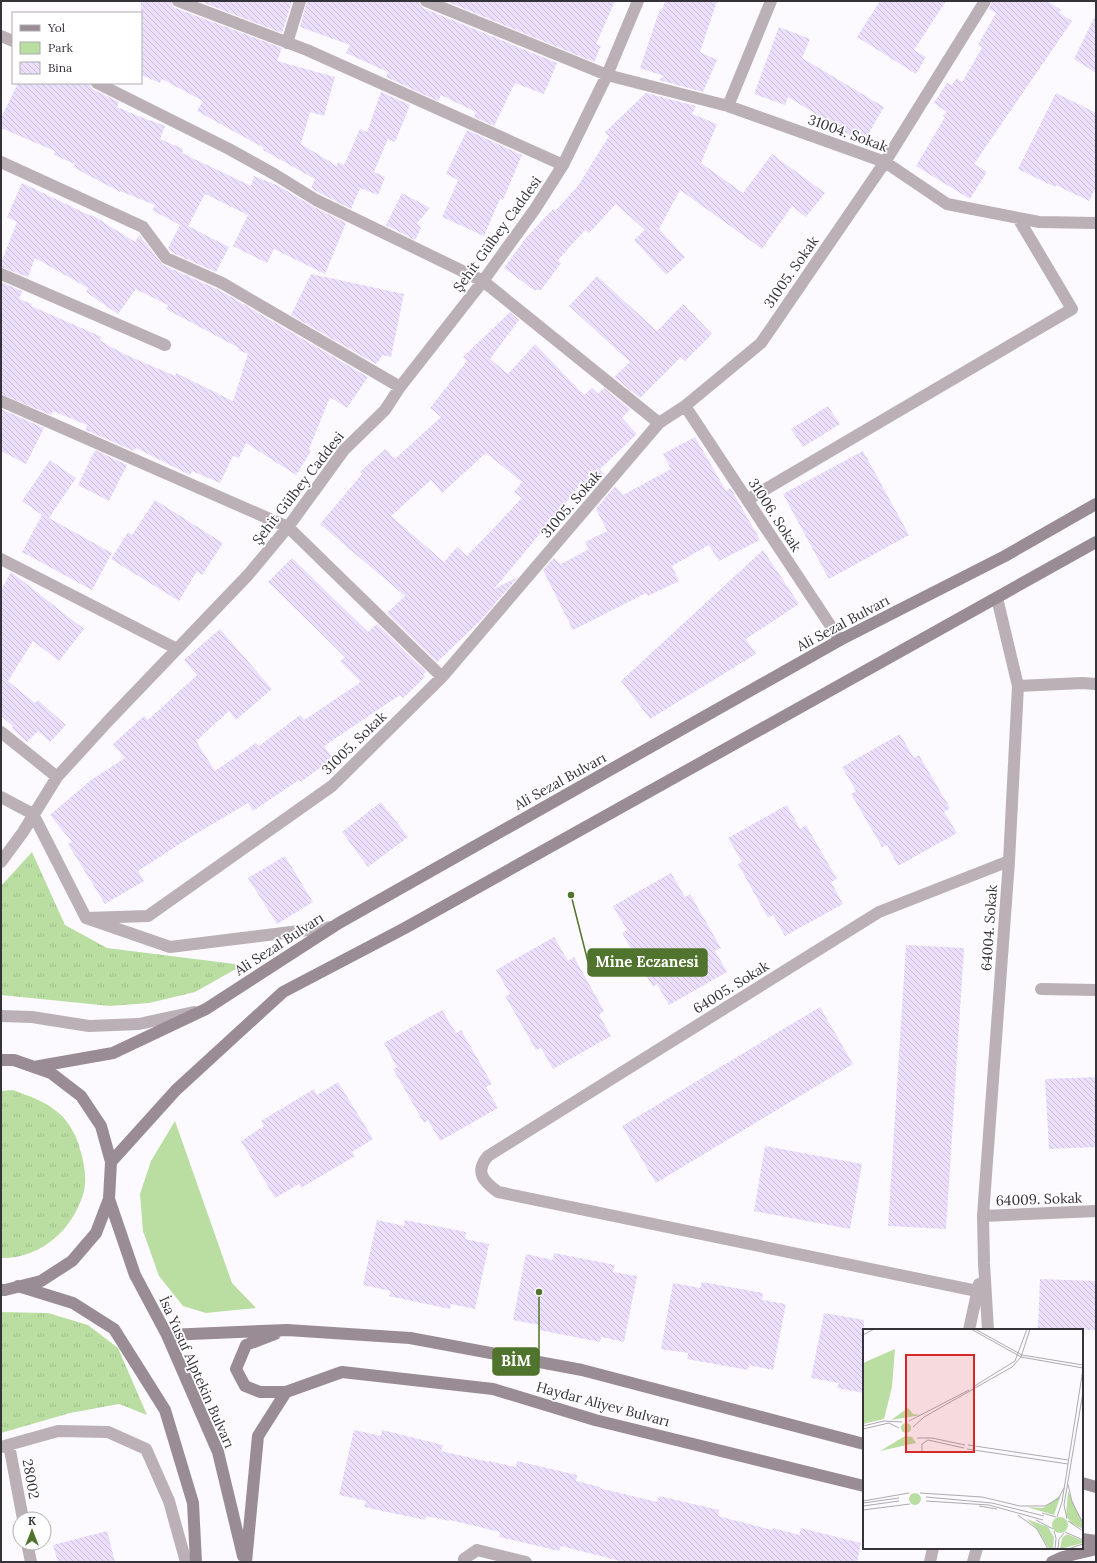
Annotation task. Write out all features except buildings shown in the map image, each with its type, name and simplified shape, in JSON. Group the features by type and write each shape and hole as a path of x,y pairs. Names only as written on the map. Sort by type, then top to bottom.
{"main road":[{"name":"Ali Sezal Bulvarı","path":"34,1067 113,1053 206,1009 332,927 840,640 1005,556 1096,504"},
{"path":"111,1162 176,1090 283,992 405,928 1096,542"},
{"path":"1,1060 14,1060 51,1073 81,1096 101,1126 111,1162 109,1199 96,1233 72,1261 41,1281 1,1290"},
{"name":"İsa Yusuf Alptekin Bulvarı","path":"109,1199 135,1275 167,1335 218,1452 245,1562"},
{"path":"18,1286 73,1303 114,1329 165,1410 192,1503 196,1562"},
{"name":"Haydar Aliyev Bulvarı","path":"287,1330 246,1345 236,1369 245,1386 260,1392 286,1392 342,1372 494,1389 596,1420 863,1486"},
{"name":"Haydar Aliyev Bulvarı","path":"167,1335 287,1330 410,1338 582,1370 863,1444"},
{"path":"245,1562 258,1436 286,1392"},
{"path":"1083,1483 1096,1487"},
{"path":"1083,1539 1096,1541"},
{"path":"1052,1562 1063,1557 1096,1549"}],"street":[{"path":"178,1 306,50 563,165"},
{"path":"287,43 300,1"},
{"name":"31004. Sokak","path":"426,1 607,75 728,106 885,162 947,204 1039,222 1096,223"},
{"name":"Şehit Gülbey Caddesi","path":"1,862 23,832 57,777 248,575 288,527 344,450 384,410 400,387 483,281 535,209 563,165 607,75 638,1"},
{"path":"728,106 770,1"},
{"name":"31005. Sokak","path":"86,918 148,916 332,786 442,677 659,424 684,406 761,342 885,162 985,1"},
{"path":"1,36 12,42"},
{"path":"99,84 230,149 316,200 483,281 659,424"},
{"path":"1,162 143,228 166,258 222,283 400,387"},
{"path":"747,500 1072,309 1018,218"},
{"path":"1,274 165,345"},
{"path":"1,401 288,527 442,677"},
{"name":"31006. Sokak","path":"684,406 840,640"},
{"path":"1,559 177,649"},
{"name":"64004. Sokak","path":"988,1329 983,1216 1009,861 1018,686 997,598"},
{"path":"1018,686 1082,683 1096,684"},
{"path":"1,732 57,777"},
{"path":"1,797 33,814 86,918 170,947 332,927"},
{"name":"64005. Sokak","path":"977,1291 498,1192 486,1184 481,1170 482,1163 488,1156 879,912 1009,861"},
{"path":"1041,989 1096,990"},
{"path":"1,1016 32,1017 89,1026 138,1024 206,1009"},
{"name":"64009. Sokak","path":"983,1216 1096,1211"},
{"name":"64004. Sokak","path":"969,1329 984,1263"},
{"path":"5,1446 58,1431 108,1432 146,1449 169,1501 186,1562"},
{"name":"28002","path":"5,1446 21,1511"},
{"path":"930,1562 933,1549"},
{"path":"973,1562 977,1549"},
{"path":"465,1562 464,1559 477,1550 526,1562"},
{"path":"29,1551 31,1562"}],"green space":[{"path":"32,852 65,925 107,948 243,965 195,992 149,1003 110,1006 1,995 1,886"},
{"path":"13,1090 50,1106 67,1122 79,1144 85,1170 85,1186 79,1205 72,1218 54,1239 29,1253 16,1257 1,1258 1,1091"},
{"path":"175,1121 232,1283 256,1308 206,1313 183,1306 159,1276 143,1231 140,1194 151,1161"},
{"path":"1,1312 48,1313 88,1325 118,1348 147,1415 119,1404 70,1413 1,1433"}],"place":[{"name":"Mine Eczanesi","path":"571,895"},
{"name":"BİM","path":"539,1292"}]}
